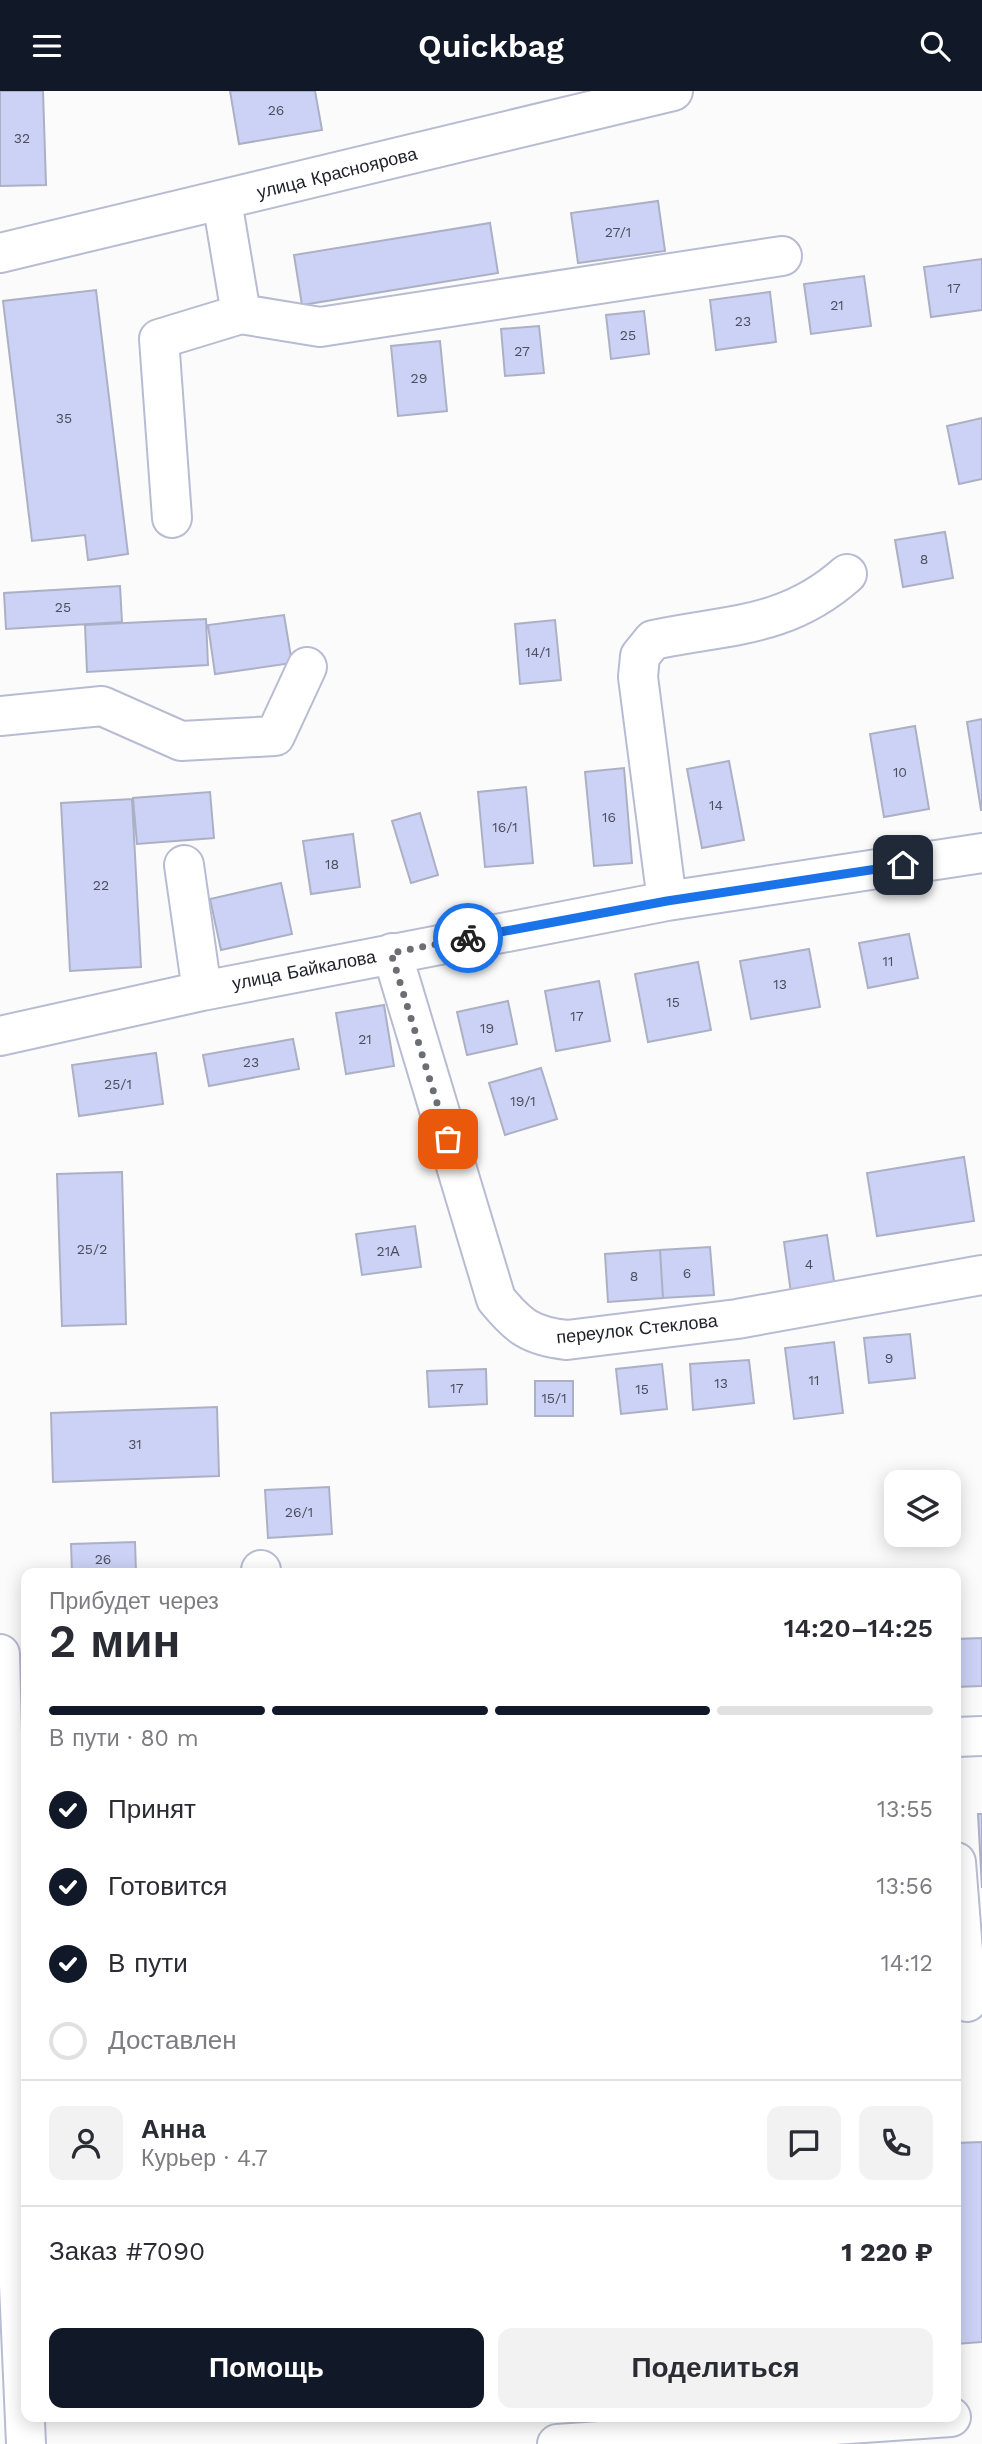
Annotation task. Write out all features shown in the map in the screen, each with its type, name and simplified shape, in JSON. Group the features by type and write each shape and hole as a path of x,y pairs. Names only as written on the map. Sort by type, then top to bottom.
{"street":[{"name":"улица Красноярова","path":"0,253 673,91"},
{"path":"222,201 240,314"},
{"path":"172,518 159,339 240,314 320,327 782,256"},
{"path":"667,901 638,677 640,656 653,640 786,615 821,597 847,574"},
{"path":"0,716 102,706 181,741 275,736 307,667"},
{"name":"улица Байкалова","path":"0,1036 202,991 667,901 982,853"},
{"path":"184,865 202,991"},
{"name":"переулок Стеклова","path":"391,953 496,1299 518,1326 546,1338 567,1339 737,1319 982,1275"},
{"path":"0,1654 10,1804 6,2126 21,2364"},
{"path":"961,1737 982,1736"},
{"path":"961,1926 967,2002"},
{"path":"961,2416 982,2415"},
{"path":"25,2422 26,2444"},
{"path":"557,2444 704,2424 775,2422"}],"building":[{"path":"0,91 43,91 46,185 0,186"},
{"path":"230,91 315,91 322,130 239,144"},
{"path":"658,201 665,251 578,263 571,213"},
{"path":"490,223 498,273 302,305 294,255"},
{"path":"982,259 982,310 931,317 924,267"},
{"path":"864,276 871,326 811,334 804,284"},
{"path":"96,290 128,554 88,560 85,535 32,541 3,301"},
{"path":"770,292 776,342 716,350 710,300"},
{"path":"644,311 649,354 611,359 606,315"},
{"path":"539,326 544,373 505,376 501,329"},
{"path":"440,341 447,411 398,416 391,346"},
{"path":"982,418 982,479 959,484 947,426"},
{"path":"945,532 953,578 903,587 895,540"},
{"path":"120,586 122,622 6,629 4,593"},
{"path":"284,615 292,663 215,674 208,625"},
{"path":"206,619 208,665 87,672 85,625"},
{"path":"555,620 561,680 520,684 515,624"},
{"path":"982,719 982,810 981,810 967,722"},
{"path":"915,726 929,809 884,817 870,734"},
{"path":"729,761 744,840 702,848 687,769"},
{"path":"624,768 632,863 594,866 585,772"},
{"path":"526,787 533,863 485,867 478,792"},
{"path":"210,792 214,838 137,844 133,798"},
{"path":"132,799 141,967 70,971 61,803"},
{"path":"420,813 438,875 411,883 392,821"},
{"path":"353,834 360,887 311,894 303,841"},
{"path":"281,883 292,934 221,950 210,899"},
{"path":"909,934 918,978 868,988 859,943"},
{"path":"809,949 820,1007 751,1019 740,961"},
{"path":"698,962 711,1030 648,1042 635,974"},
{"path":"599,981 610,1041 556,1051 545,991"},
{"path":"508,1001 517,1044 467,1055 457,1012"},
{"path":"384,1005 394,1066 346,1074 336,1013"},
{"path":"293,1039 299,1069 209,1086 203,1055"},
{"path":"156,1053 163,1104 79,1116 72,1065"},
{"path":"541,1068 557,1119 505,1135 489,1083"},
{"path":"964,1157 974,1221 877,1236 867,1173"},
{"path":"122,1172 126,1324 62,1326 57,1174"},
{"path":"415,1226 421,1267 362,1275 356,1234"},
{"path":"827,1235 835,1287 791,1293 784,1242"},
{"path":"710,1247 714,1295 663,1298 660,1250"},
{"path":"660,1250 663,1298 608,1302 605,1254"},
{"path":"910,1334 915,1378 869,1383 864,1338"},
{"path":"834,1342 843,1413 794,1419 785,1348"},
{"path":"749,1360 754,1403 693,1410 690,1364"},
{"path":"662,1364 667,1409 621,1414 616,1369"},
{"path":"486,1369 487,1404 429,1407 427,1371"},
{"path":"535,1381 573,1381 573,1416 535,1416"},
{"path":"217,1407 219,1476 53,1482 51,1413"},
{"path":"329,1487 332,1534 268,1538 265,1490"},
{"path":"135,1542 136,1568 72,1568 71,1544"},
{"path":"982,1638 982,1686 961,1687 961,1639"},
{"path":"978,1814 982,1814 982,1888"},
{"path":"982,2142 982,2342 961,2344 961,2143"}],"way so far":[{"path":"448,1139 391,953 468,938"}],"route":[{"path":"468,938 667,901 903,865"}]}
